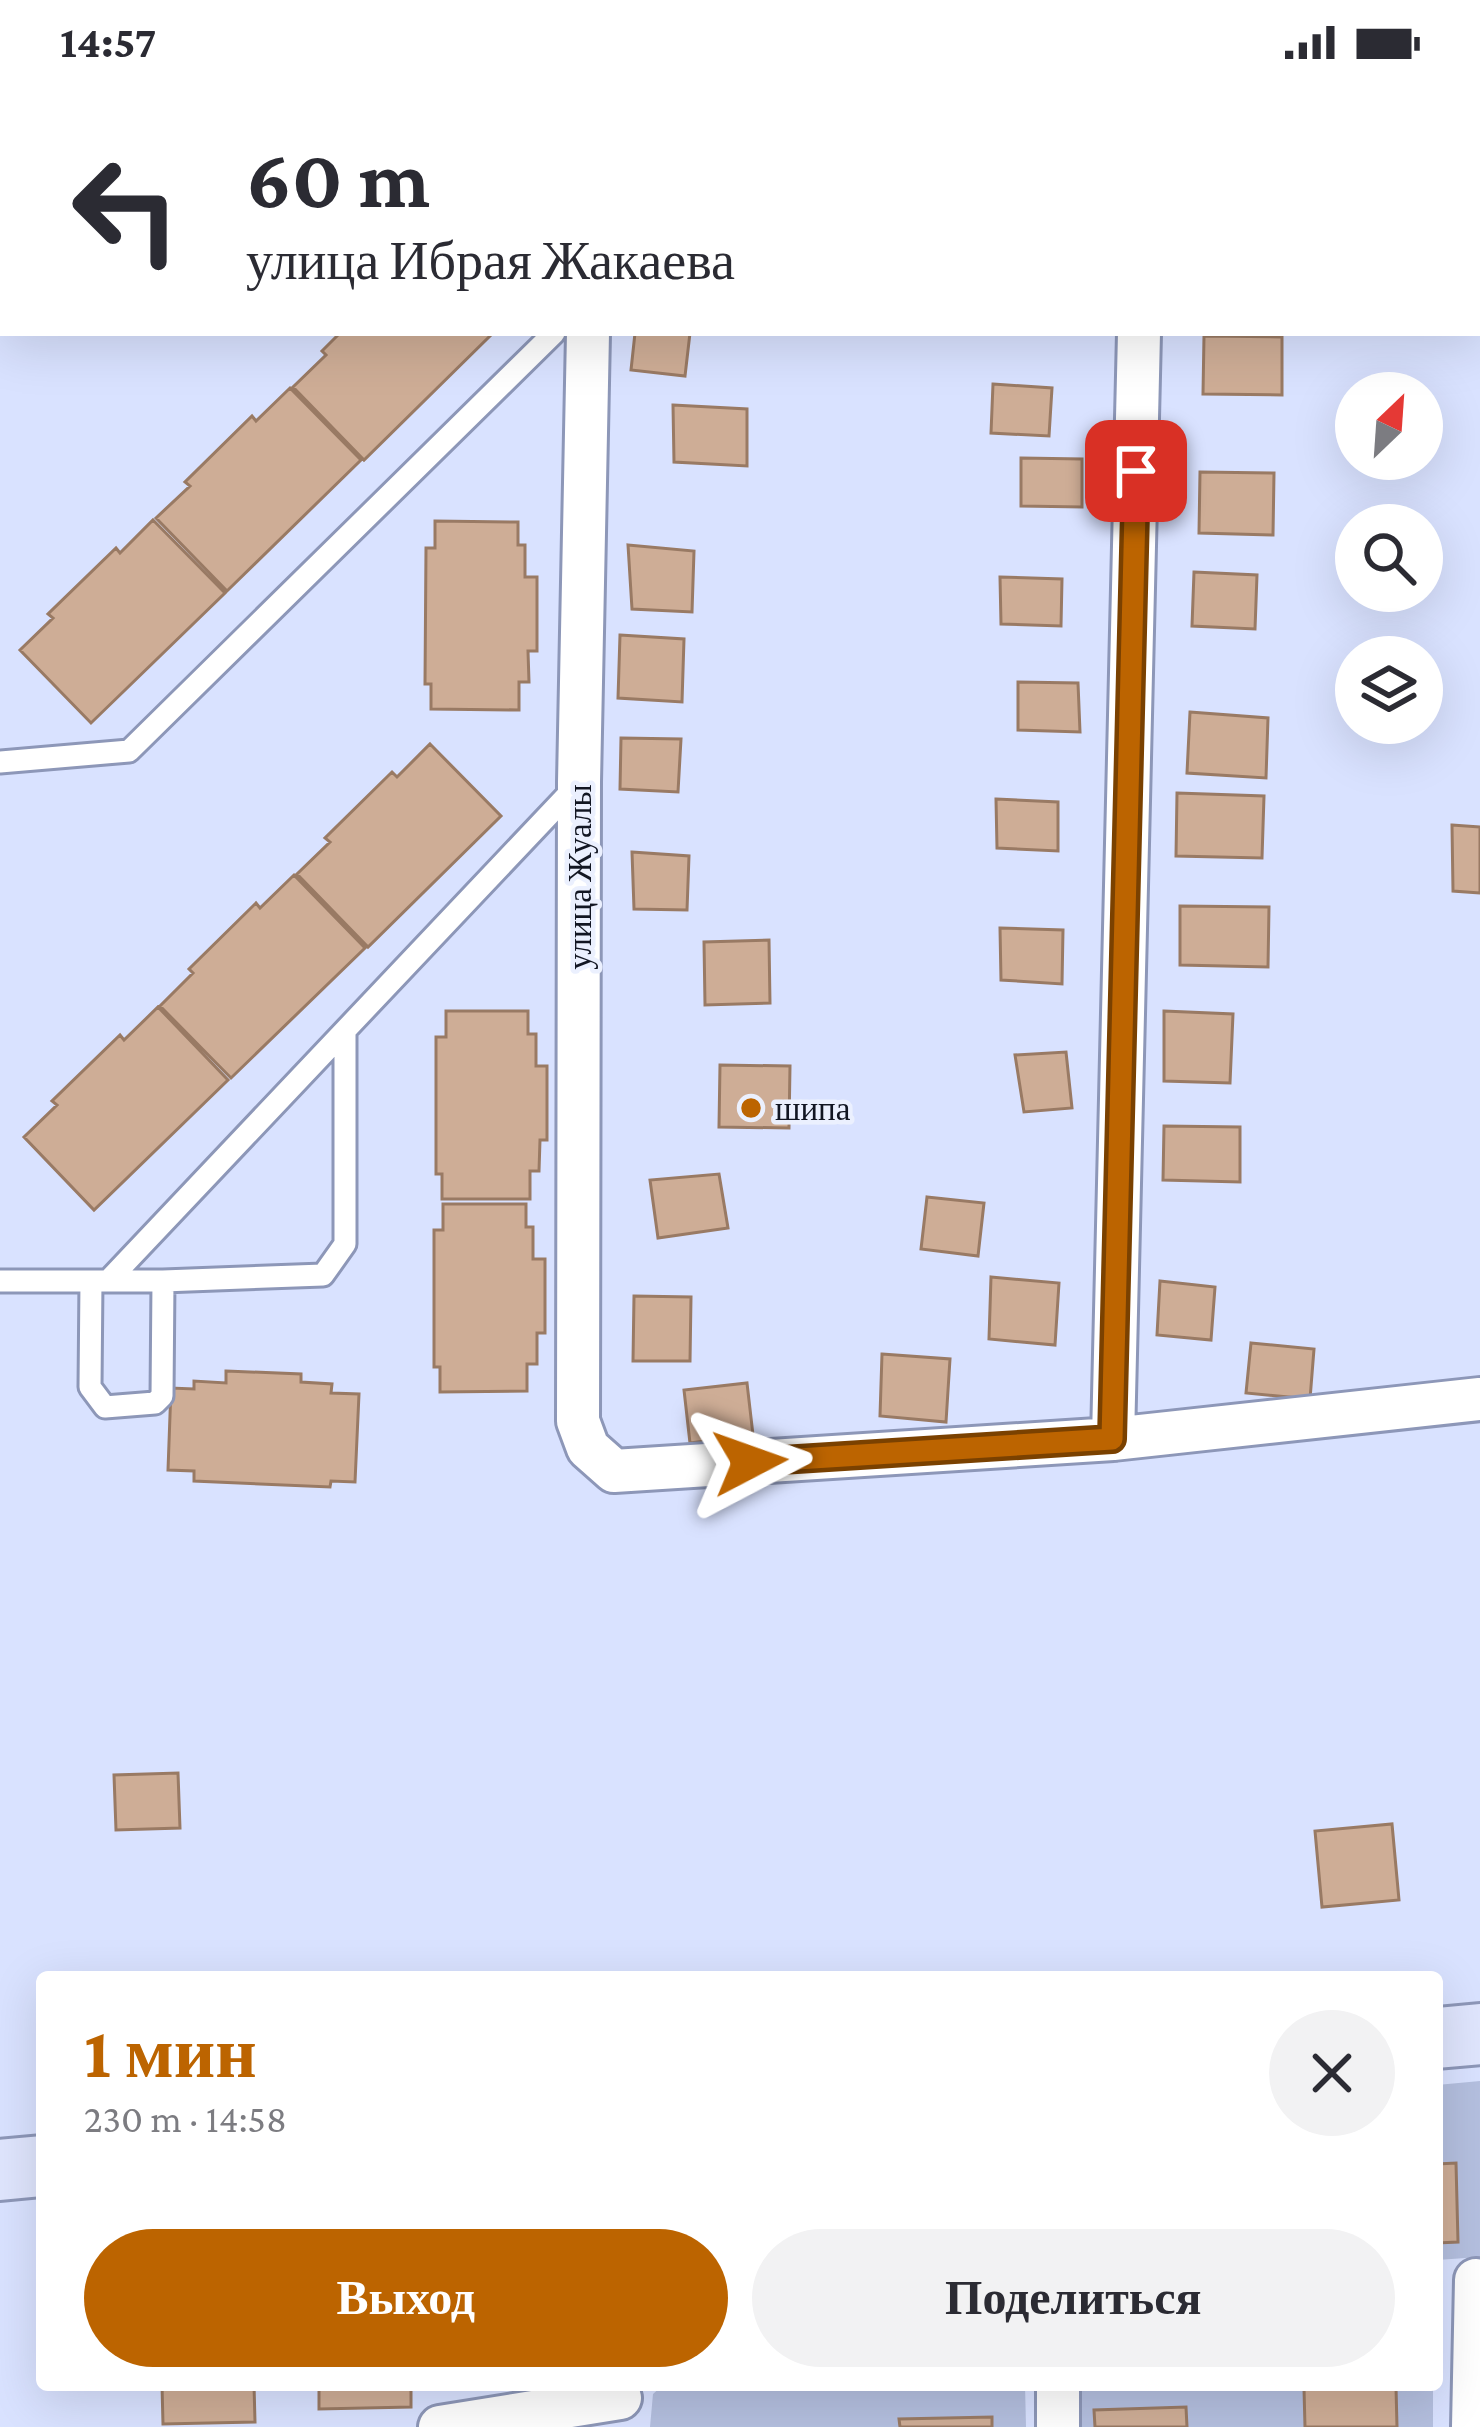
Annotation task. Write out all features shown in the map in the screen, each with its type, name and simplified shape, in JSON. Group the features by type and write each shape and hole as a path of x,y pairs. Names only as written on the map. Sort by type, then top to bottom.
{"street":[{"name":"улица Жуалы","path":"588,336 579,782 578,1421 588,1448 614,1471 1112,1439"},
{"path":"1139,336 1112,1439 1480,1400"},
{"path":"1443,2037 1480,2034"},
{"path":"0,2170 36,2167"},
{"path":"1464,2281 1473,2427"},
{"path":"1058,2391 1058,2427"},
{"path":"440,2427 622,2403"}],"lane":[{"path":"0,762 129,751 551,336"},
{"path":"163,1281 163,1396 155,1403 105,1407 90,1388 100,1281 579,782"},
{"path":"0,1281 323,1276 345,1244 344,1031"}],"shaded area":[{"path":"1480,2081 1480,2257 1443,2260 1443,2084"},
{"path":"1025,2391 1026,2427 650,2427 653,2394"},
{"path":"1080,2391 1433,2391 1433,2427 1080,2427"}],"building":[{"path":"337,336 490,336 364,460 293,387 326,355 322,351"},
{"path":"635,336 690,336 685,376 631,370"},
{"path":"1204,336 1282,337 1282,395 1203,394"},
{"path":"993,384 1052,388 1049,436 991,433"},
{"path":"290,388 361,460 227,591 156,518 252,416 256,421"},
{"path":"673,405 747,409 747,466 674,462"},
{"path":"1021,458 1082,459 1082,507 1021,506"},
{"path":"1200,472 1274,473 1273,535 1199,533"},
{"path":"153,520 225,593 91,723 20,650 53,618 48,614 116,548 120,553"},
{"path":"435,521 518,522 518,545 525,545 525,577 537,577 537,651 528,651 529,682 519,682 519,710 431,709 431,684 425,684 426,548 435,548"},
{"path":"628,545 694,551 692,612 632,609"},
{"path":"1194,572 1257,575 1255,629 1192,626"},
{"path":"1000,577 1062,579 1061,626 1001,624"},
{"path":"620,635 684,639 682,702 618,698"},
{"path":"1018,682 1078,683 1080,732 1018,730"},
{"path":"1190,712 1268,718 1266,778 1187,773"},
{"path":"621,738 681,739 678,792 620,789"},
{"path":"430,744 501,816 368,947 297,874 330,842 325,838 392,772 397,777"},
{"path":"1177,793 1264,796 1262,858 1176,856"},
{"path":"996,799 1058,802 1058,851 997,848"},
{"path":"1452,825 1480,827 1480,893 1453,891"},
{"path":"632,852 689,856 687,910 634,909"},
{"path":"294,875 365,948 231,1078 160,1006 193,973 189,969 256,903 260,908"},
{"path":"1180,906 1269,907 1268,967 1180,965"},
{"path":"1000,928 1063,930 1062,984 1001,980"},
{"path":"769,940 770,1003 705,1005 704,942"},
{"path":"158,1007 228,1080 94,1210 24,1137 57,1105 52,1101 120,1035 124,1040"},
{"path":"446,1011 528,1011 528,1034 536,1034 536,1066 547,1066 547,1140 540,1140 539,1171 530,1171 530,1199 442,1199 442,1174 436,1174 436,1037 446,1037"},
{"path":"1164,1011 1233,1014 1230,1083 1164,1081"},
{"path":"1066,1052 1072,1108 1024,1112 1015,1055"},
{"path":"720,1065 790,1066 789,1128 719,1127"},
{"path":"1164,1126 1240,1127 1240,1182 1163,1180"},
{"path":"719,1174 728,1228 658,1238 650,1180"},
{"path":"927,1197 984,1203 978,1256 921,1249"},
{"path":"443,1204 526,1204 526,1227 533,1227 533,1259 545,1259 545,1333 537,1333 537,1364 527,1364 527,1391 440,1392 440,1367 434,1367 434,1230 443,1230"},
{"path":"991,1277 1059,1283 1055,1345 989,1339"},
{"path":"1160,1281 1215,1287 1211,1340 1157,1335"},
{"path":"634,1296 691,1297 690,1361 633,1361"},
{"path":"1251,1343 1314,1349 1310,1399 1246,1393"},
{"path":"882,1354 950,1359 946,1422 880,1416"},
{"path":"226,1371 301,1374 301,1382 332,1384 331,1393 359,1394 355,1482 331,1481 330,1487 194,1481 194,1471 168,1470 171,1388 194,1389 194,1381 226,1383"},
{"path":"747,1383 753,1435 690,1443 684,1390"},
{"path":"178,1773 180,1828 116,1830 114,1775"},
{"path":"1392,1824 1399,1900 1322,1907 1315,1831"},
{"path":"1456,2163 1458,2242 1443,2243 1443,2164"},
{"path":"162,2391 254,2391 255,2422 163,2424"},
{"path":"319,2391 411,2391 411,2407 319,2409"},
{"path":"1304,2391 1396,2391 1397,2427 1305,2427"},
{"path":"1186,2407 1187,2427 1095,2427 1094,2410"},
{"path":"992,2417 992,2427 900,2427 899,2419"}],"place":[{"name":"шипа","path":"751,1108"}],"route":[{"path":"750,1462 1112,1439 1136,471"}]}
